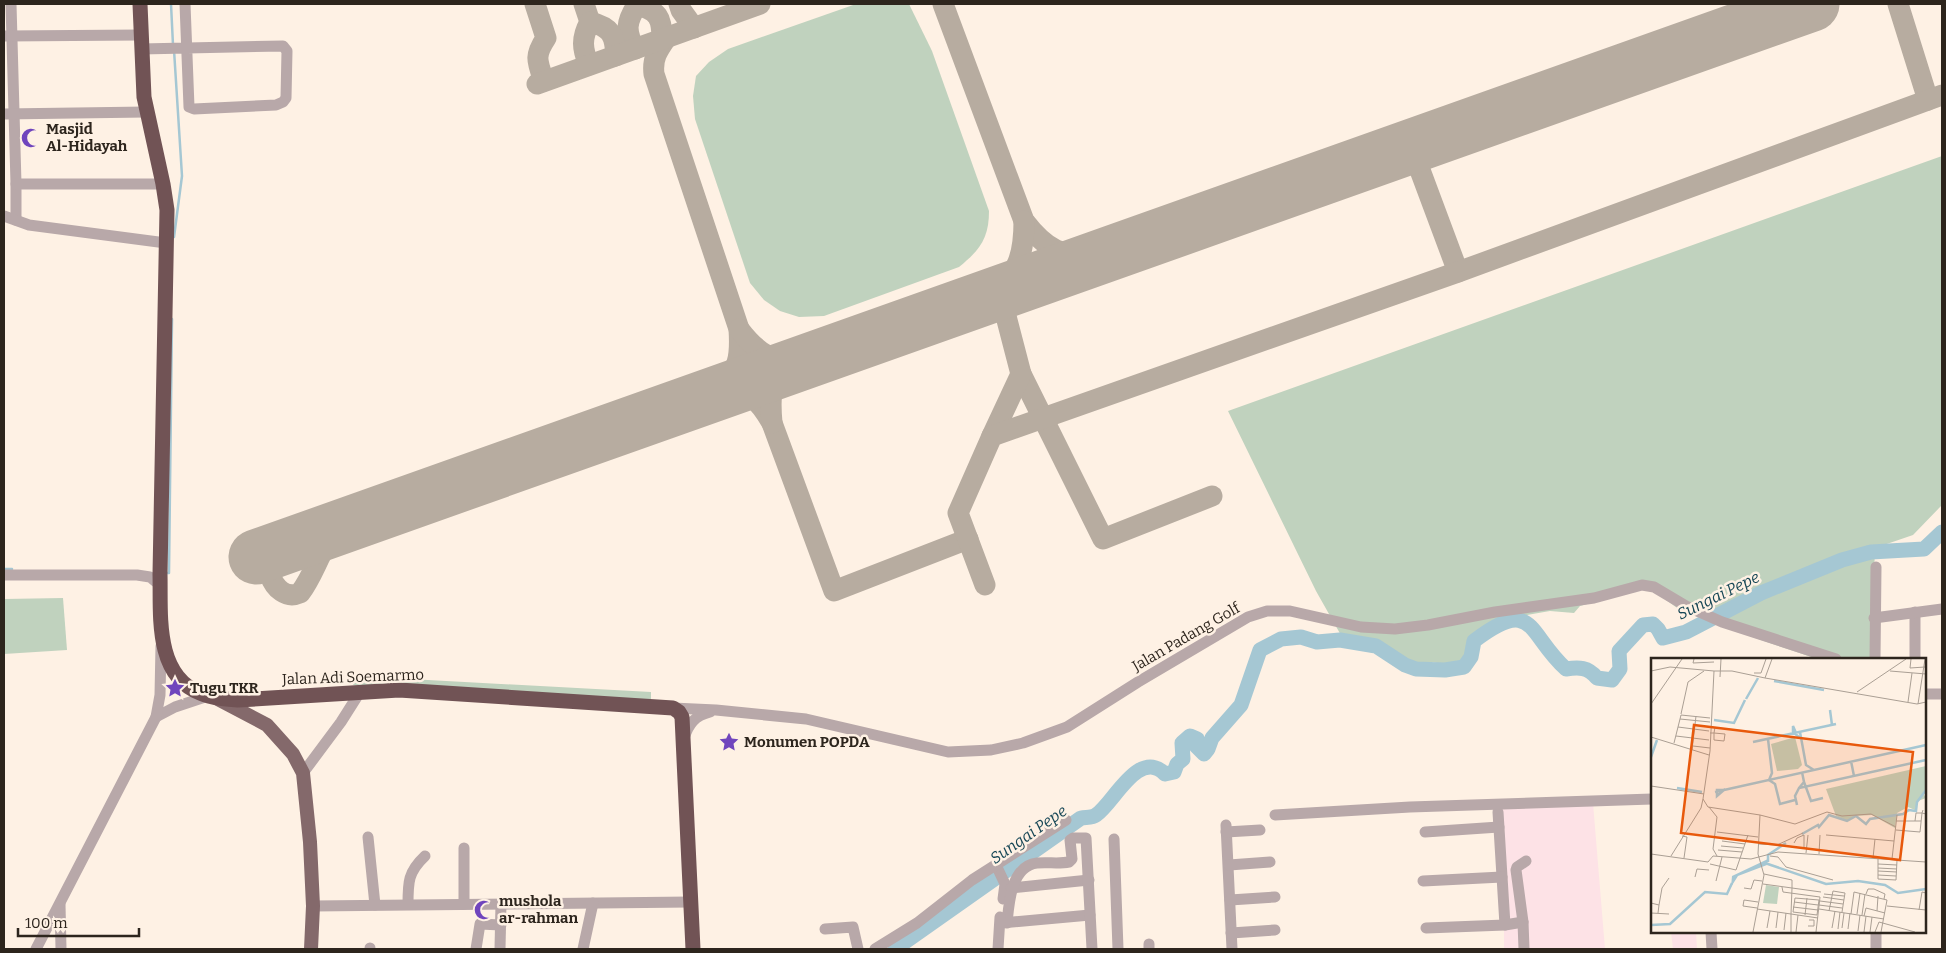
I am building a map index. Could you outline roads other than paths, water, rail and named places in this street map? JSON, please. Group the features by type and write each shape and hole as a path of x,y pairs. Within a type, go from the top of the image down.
{"highway":[{"name":"Jalan Adi Soemarmo","path":"140,4 144,97 167,210 160,575 161,634 169,663 193,690 212,697 238,700 399,690 641,705 683,711 692,949"},
{"name":"Jalan Adi Soemarmo","path":"641,705 664,714 677,728 683,742"}],"main road":[{"path":"212,697 267,725 293,754 303,773 308,815 313,906 311,949"}],"street":[{"path":"11,4 8,36 9,114 16,184 16,220"},
{"path":"8,36 141,42 181,47 284,46 287,51 286,98 283,102 276,105 190,109 187,104 181,47 185,4"},
{"path":"9,114 146,112"},
{"path":"16,184 163,184"},
{"path":"4,216 29,225 166,243"},
{"path":"1875,658 1876,566"},
{"path":"4,575 137,575 150,577 160,575"},
{"name":"Jalan Padang Golf","path":"683,711 716,710 806,718 928,749 967,752 1022,744 1066,727 1248,617 1260,613 1290,611 1361,627 1394,629 1594,598 1642,585 1654,586 1706,616 1833,658"},
{"path":"1874,618 1942,609"},
{"path":"1915,612 1915,658"},
{"path":"36,949 156,717 160,686 161,634"},
{"path":"303,773 342,722 360,692"},
{"path":"1926,694 1942,694"},
{"path":"156,717 175,707 212,697"},
{"path":"683,742 692,721 703,713 716,710"},
{"path":"1275,814 1410,807 1651,799"},
{"path":"1498,812 1505,925"},
{"path":"1003,877 1066,820"},
{"path":"1425,832 1499,827"},
{"path":"1232,949 1226,828 1260,830"},
{"path":"368,837 375,905"},
{"path":"875,949 917,923 952,894 1023,872 1032,864 1066,863 1071,861 1070,842 1073,838 1086,838 1092,949"},
{"path":"1114,839 1118,949"},
{"path":"464,848 464,904"},
{"path":"408,904 408,886 412,872 425,856"},
{"path":"1524,949 1523,922 1516,870 1517,867 1526,861"},
{"path":"1229,865 1270,862"},
{"path":"1003,877 1089,880"},
{"path":"998,949 1003,923 1005,884 1003,877"},
{"path":"1423,881 1502,877"},
{"path":"1230,900 1275,897"},
{"path":"60,900 60,949"},
{"path":"313,906 690,902"},
{"path":"500,949 502,903"},
{"path":"584,949 593,903"},
{"path":"1003,923 1090,915"},
{"path":"1426,928 1505,925 1523,922"},
{"path":"476,949 480,924 501,925"},
{"path":"825,929 853,926 858,949"},
{"path":"1231,933 1275,930"},
{"path":"1710,933 1712,949"},
{"path":"1876,933 1876,949"}],"waterway":[{"path":"171,4 173,45"},
{"path":"174,50 182,176 174,237"},
{"path":"165,573 169,573 172,319"},
{"name":"Sungai Pepe","path":"895,949 1081,818 1096,815 1136,772 1145,768 1155,768 1165,774 1174,772 1177,764 1183,759 1182,743 1190,736 1197,739 1196,746 1204,754 1212,738 1241,705 1260,650 1281,639 1301,637 1317,642 1340,640 1376,646 1405,665 1416,669 1445,670 1464,667 1471,657 1474,641 1509,621 1520,620 1536,633 1553,656 1566,669 1583,669 1597,678 1612,680 1620,669 1619,651 1643,625 1653,624 1663,638 1686,632 1761,593 1842,560 1871,552 1924,549 1942,532"},
{"path":"4,569 12,569"}],"place":[{"name":"Masjid Al-Hidayah","path":"31,138"},
{"name":"Tugu TKR","path":"175,688"},
{"name":"Monumen POPDA","path":"729,742"},
{"name":"mushola ar-rahman","path":"484,910"}]}
